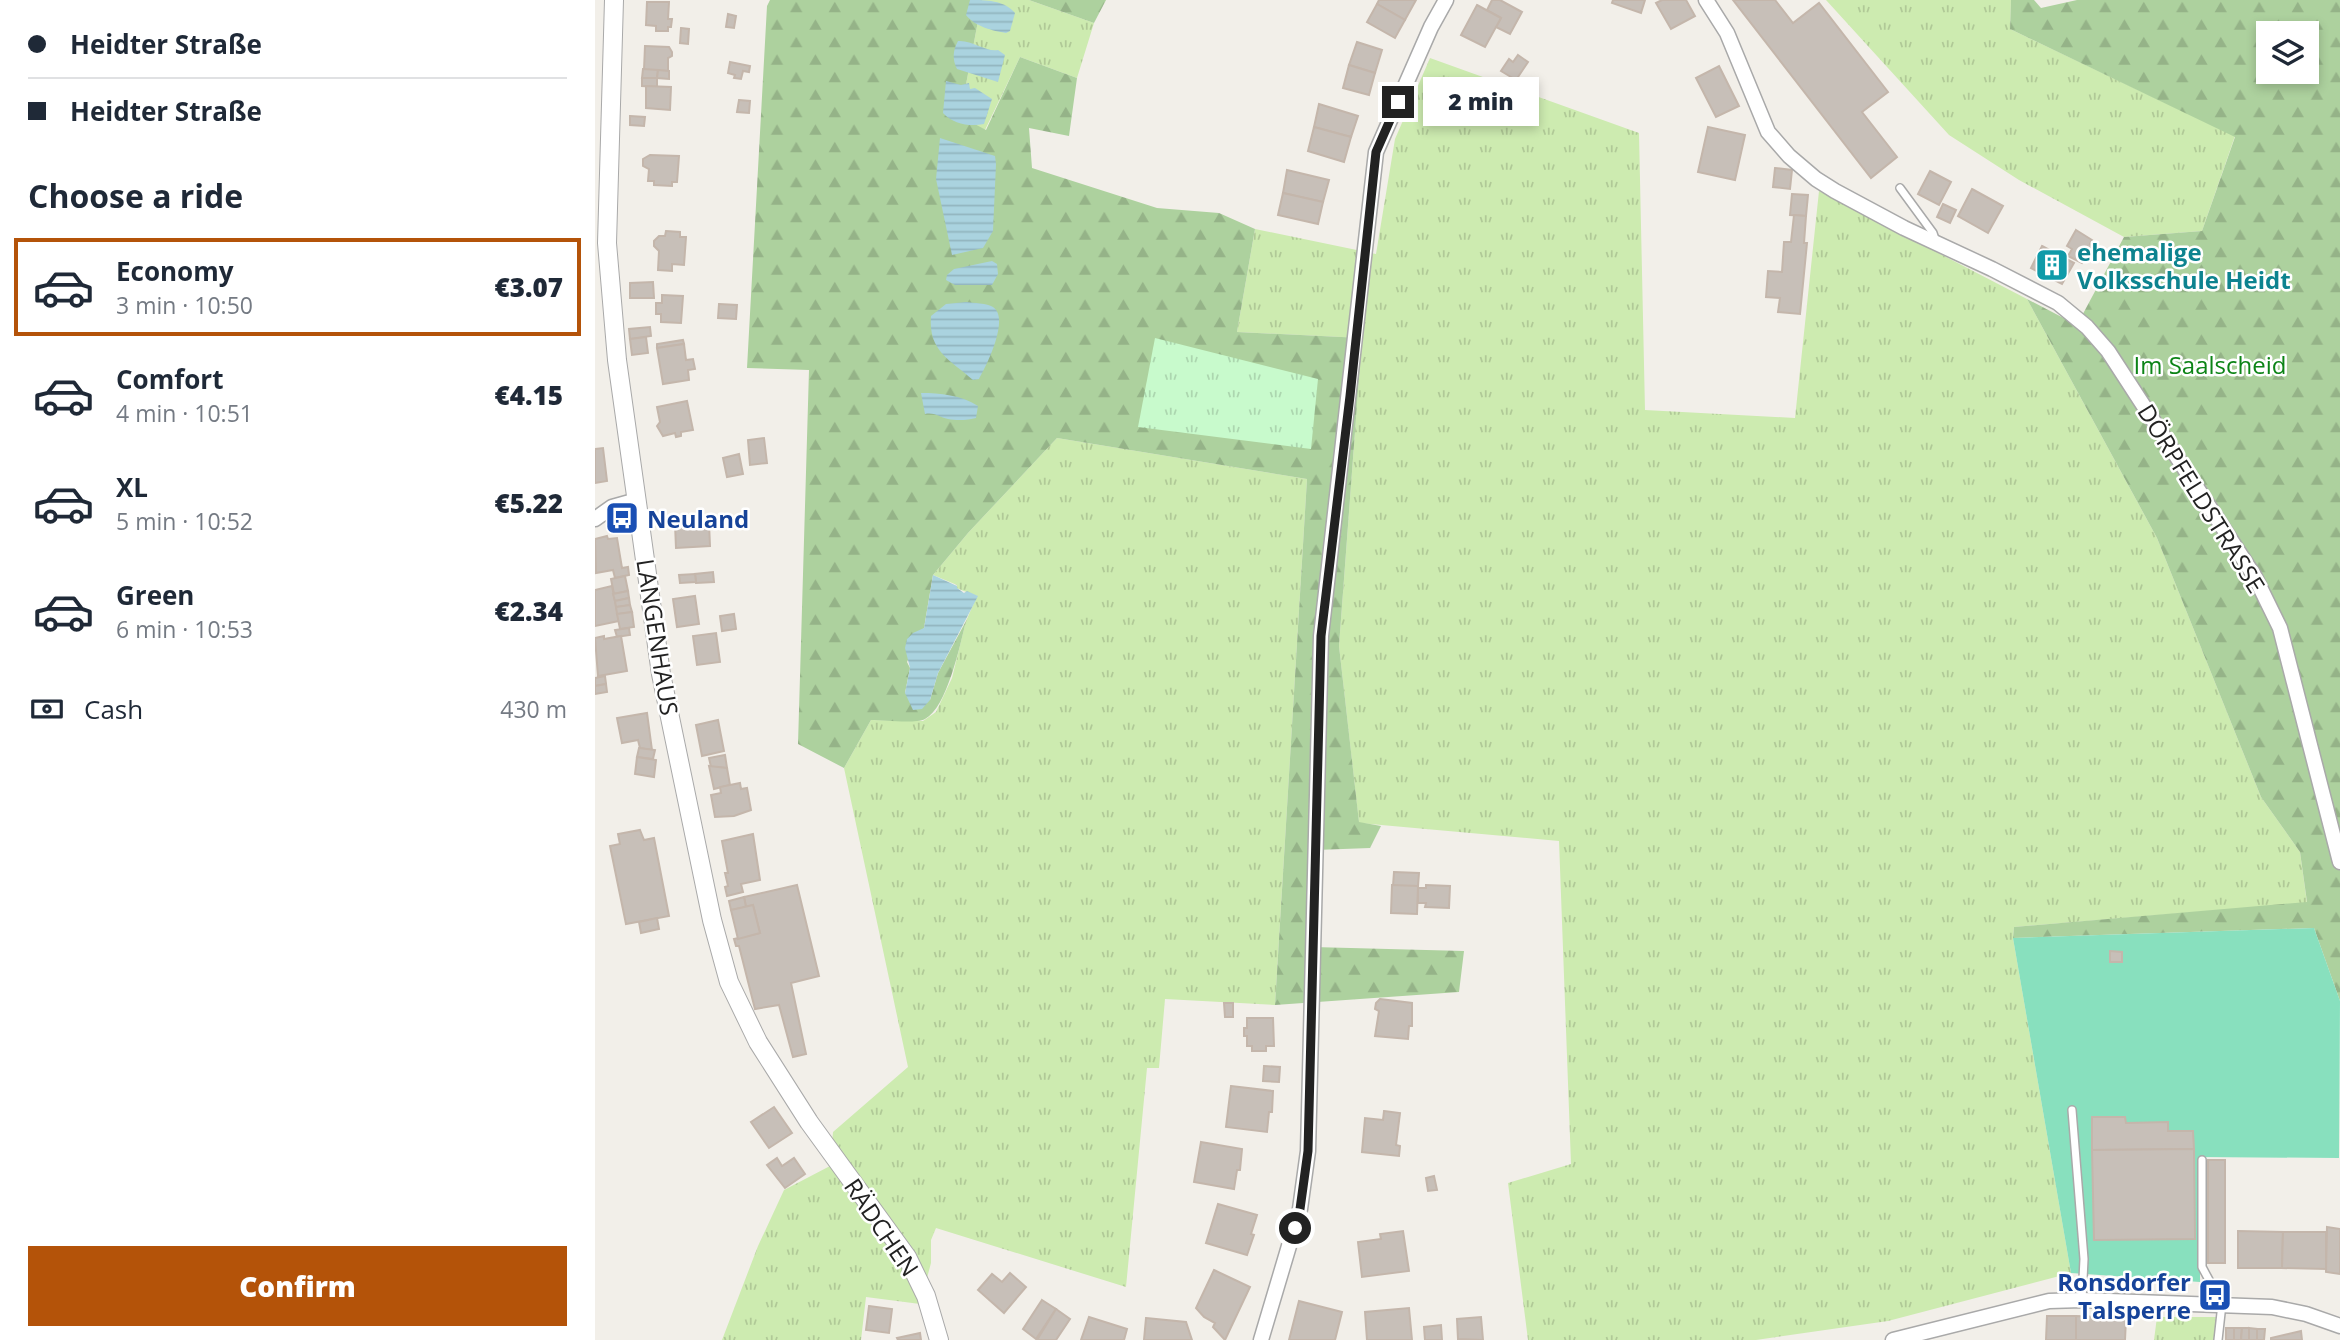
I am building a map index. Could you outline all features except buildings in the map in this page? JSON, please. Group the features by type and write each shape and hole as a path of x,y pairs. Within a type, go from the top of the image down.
{"street":[{"name":"LANGENHAUS","path":"614,0 607,243 617,360 661,674 712,920 725,970 758,1042 809,1122"},
{"path":"1261,1340 1300,1209 1308,1151 1321,636 1376,152 1431,27 1446,0"},
{"name":"DÖRPFELDSTRASSE","path":"1706,0 1727,33 1768,132 1789,156 1835,191 1992,269 2071,312 2108,351 2255,577 2280,628 2340,862"},
{"path":"595,519 612,507 638,500"},
{"name":"RÄDCHEN","path":"809,1122 907,1257 926,1296 939,1340"},
{"path":"1893,1340 2049,1301 2272,1307 2306,1314 2340,1326"}],"lane":[{"path":"1900,188 1933,233 1937,244"},
{"path":"2072,1110 2084,1259 2082,1300"},
{"path":"2202,1160 2202,1266 2222,1304 2218,1340"}],"green space":[{"path":"770,0 982,0 960,116 986,130 1020,57 1077,78 1069,136 1029,128 1032,168 1157,208 1219,213 1255,229 1237,332 1362,338 1339,646 1359,822 1381,826 1370,848 1316,850 1313,947 1464,951 1459,992 1275,1005 1307,479 1057,438 968,533 933,575 924,628 907,662 910,668 905,693 930,700 938,673 966,621 952,675 933,713 925,719 914,721 871,720 844,768 798,744 809,370 747,368 767,6"},
{"path":"982,0 1029,0 1094,23 1077,78 1020,57 985,130 960,116"},
{"path":"1029,0 1106,0 1094,23"},
{"path":"1826,0 2011,0 2010,29 2235,136 2202,231 2124,237 2019,180 1949,135"},
{"name":"Im Saalscheid","path":"2011,0 2034,0 2041,8 2077,0 2340,0 2340,1001 2314,928 2013,938 2014,927 2307,902 2300,852 2261,797 2157,538 2027,299 2077,325 2124,237 2202,231 2235,137 2010,29"},
{"path":"1430,58 1639,133 1645,410 1795,418 1819,191 2027,299 2157,538 2261,797 2300,852 2307,903 2014,927 2013,938 2071,1273 1888,1321 1756,1340 1528,1340 1508,1183 1571,1164 1559,841 1359,823 1339,646 1362,338 1237,332 1255,229 1376,254 1395,139"},
{"path":"1155,338 1318,379 1311,449 1138,427"},
{"path":"1057,438 1307,479 1275,1005 1165,999 1159,1068 1147,1068 1126,1287 936,1228 931,1240 931,1263 920,1304 866,1297 861,1340 722,1340 758,1246 784,1190 830,1166 833,1132 908,1067 844,768 871,720 923,721 936,712 952,678 966,621 977,596 933,575 968,533"},
{"path":"2314,928 2340,1001 2339,1158 2200,1157 2200,1282 2071,1273 2013,938"},
{"path":"2157,1317 2216,1317 2214,1340 2154,1340"}],"water":[{"path":"970,0 1006,5 1015,13 1010,31 1006,33 990,29 969,19 966,15"},
{"path":"958,41 998,50 1005,55 998,82 957,69 954,55"},
{"path":"946,81 961,85 969,83 970,89 975,88 992,99 984,124 962,124 943,113"},
{"path":"940,138 995,156 993,231 983,248 952,255 936,179"},
{"path":"992,261 997,264 998,274 992,285 955,285 946,280 947,275 954,269"},
{"path":"966,302 993,307 998,313 999,321 987,363 979,379 973,380 937,347 931,328 931,316 946,304"},
{"path":"921,393 965,399 978,406 976,418 955,420 925,414"},
{"path":"933,575 957,586 964,593 967,591 978,596 938,673 930,700 922,709 913,710 905,693 910,668 905,648 907,639 924,628"}],"place":[{"name":"ehemalige Volksschule Heidt","path":"2052,265"},
{"name":"Neuland","path":"622,518"},
{"name":"Ronsdorfer Talsperre","path":"2215,1295"}],"route":[{"path":"1295,1228 1308,1151 1321,636 1376,152 1398,102"}]}
